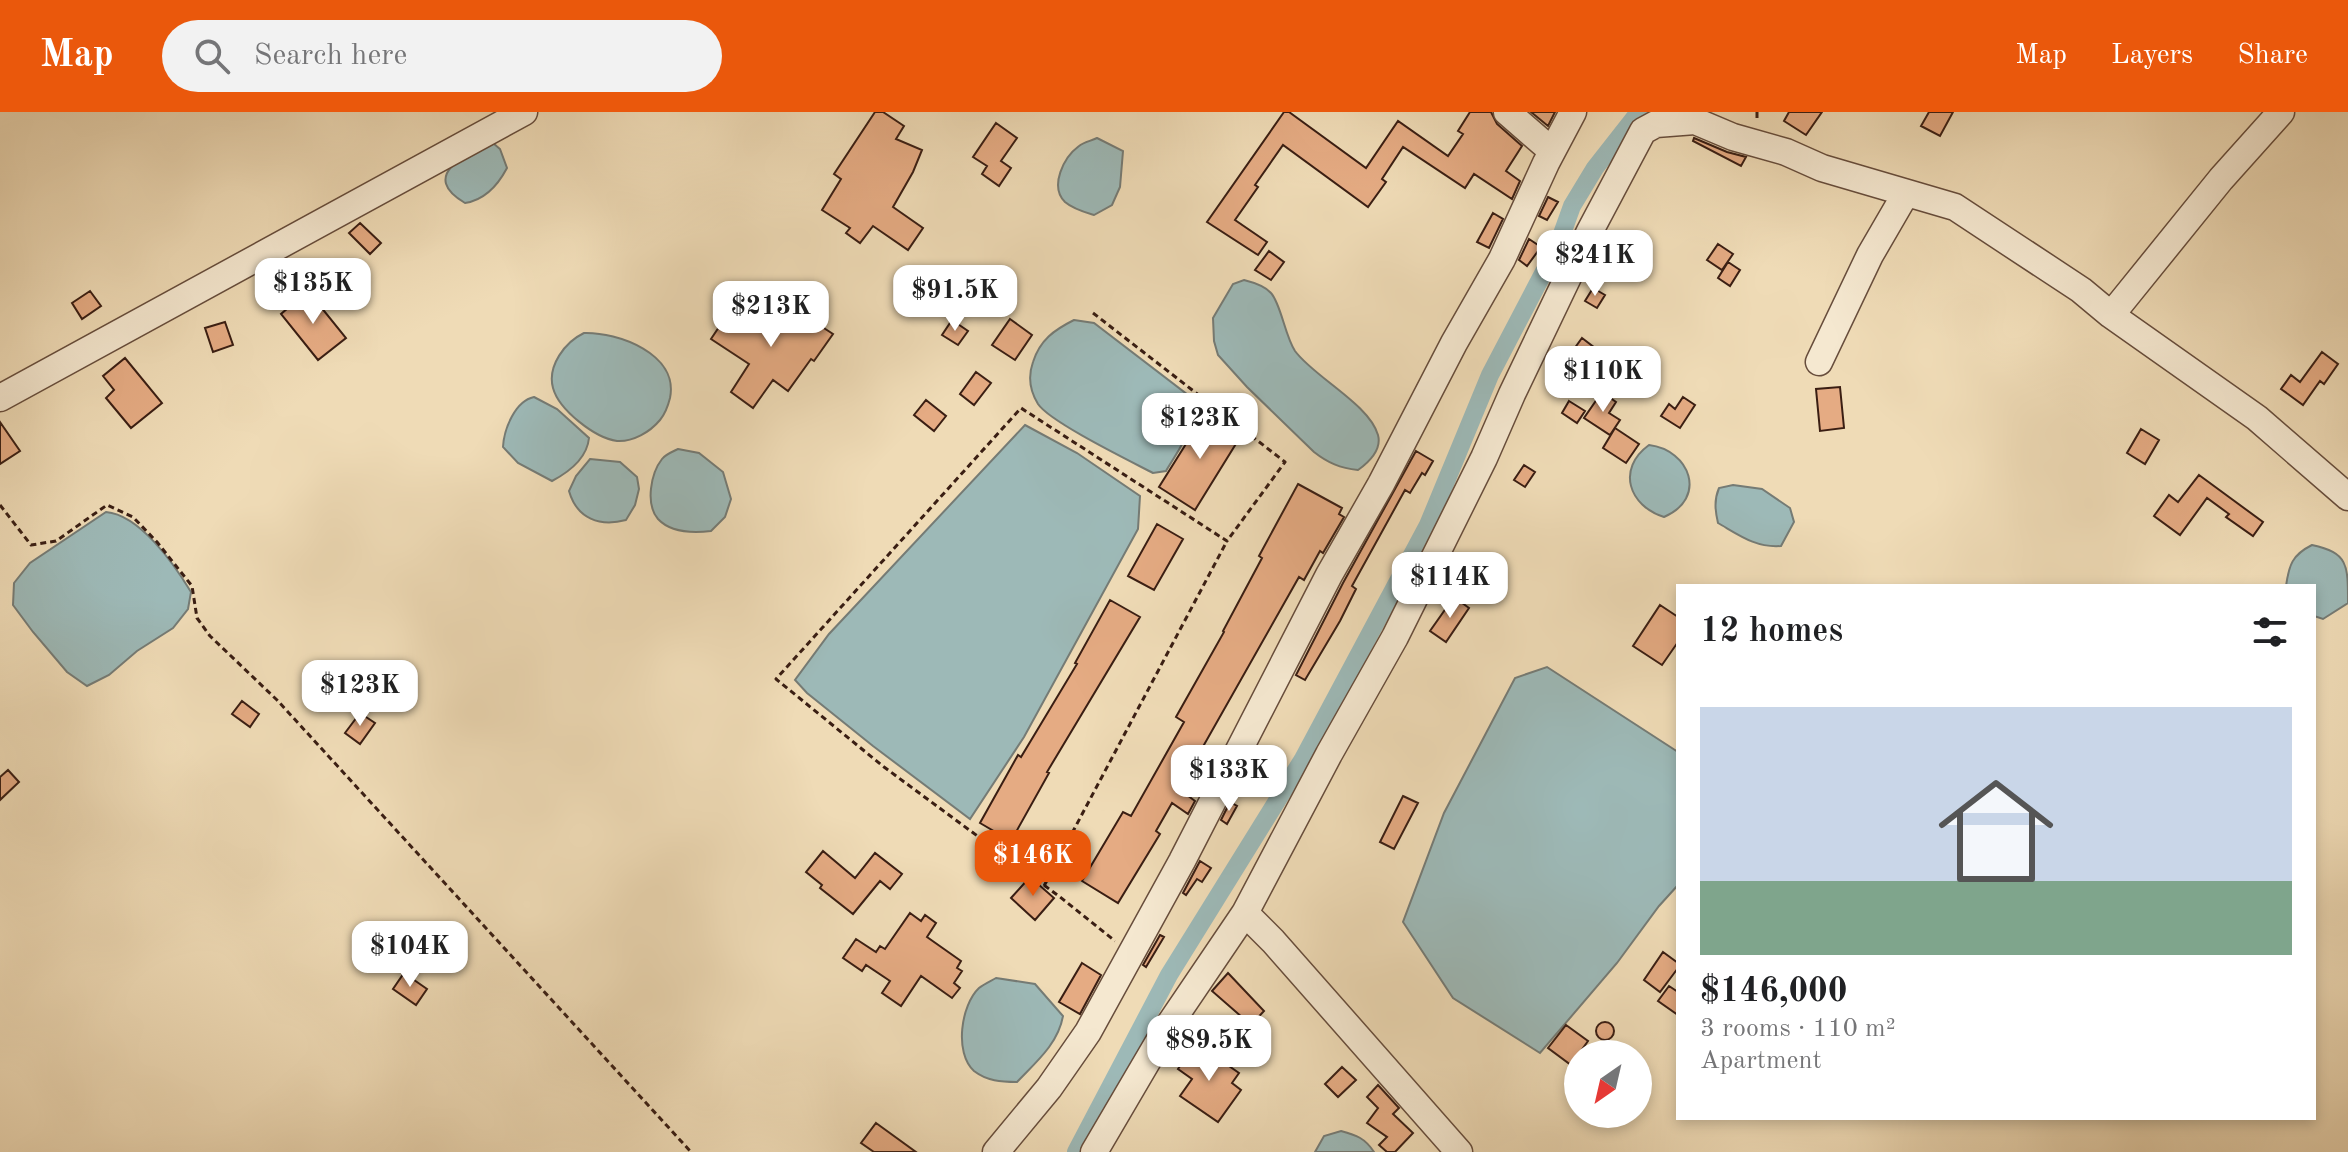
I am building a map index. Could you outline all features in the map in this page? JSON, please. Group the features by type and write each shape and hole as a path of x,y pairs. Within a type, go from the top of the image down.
{"street":[{"path":"0,398 524,112"},
{"path":"1507,112 1552,151"},
{"path":"996,1152 1049,1088 1088,1032 1182,861 1329,575 1502,259 1573,112"},
{"path":"2111,315 2221,179 2281,112"},
{"path":"1094,1152 1165,1031 1245,913 1428,573 1590,231 1643,131 1656,124 1688,116 1733,137 1786,152 1822,168 1955,207 2081,290 2111,315 2257,418 2348,497"},
{"path":"1819,362 1870,255 1906,193"},
{"path":"1245,913 1459,1152"}],"path":[{"path":"1044,886 1227,541 1285,462 1093,313"},
{"path":"1130,953 884,767 776,679 1021,408 1227,541"},
{"path":"0,505 31,545 56,541 107,505 133,517 192,586 197,618 210,636 277,700 691,1152"}],"water":[{"path":"1097,138 1123,151 1120,187 1112,205 1094,215 1065,202 1060,195 1058,180 1073,151"},
{"path":"493,143 500,149 507,168 490,191 479,199 465,203 452,193 446,184 446,175 451,167 470,153"},
{"path":"1244,280 1262,286 1271,293 1295,351 1364,412 1373,424 1378,435 1378,446 1358,470 1334,464 1314,452 1218,355 1213,318 1233,284"},
{"path":"1074,320 1094,323 1188,395 1192,415 1190,425 1183,444 1166,471 1153,473 1110,451 1058,421 1038,404 1030,378 1036,354 1049,336"},
{"path":"584,333 629,342 656,358 665,369 670,383 670,398 662,418 646,432 623,441 608,439 579,422 562,405 553,388 555,363 570,342"},
{"path":"534,397 557,409 589,438 585,452 576,464 552,481 518,463 503,447 516,410"},
{"path":"1025,425 1077,453 1140,496 1138,529 1024,737 970,819 873,746 795,680 829,634"},
{"path":"1649,445 1675,456 1688,476 1686,498 1678,509 1664,517 1642,504 1631,486 1632,465"},
{"path":"678,449 699,453 723,472 731,499 725,517 711,531 676,529 663,524 654,513 651,489 655,472 664,457"},
{"path":"590,459 620,462 637,477 639,489 635,505 626,520 607,522 591,519 573,501 569,491"},
{"path":"1733,485 1762,489 1790,508 1794,522 1781,546 1756,543 1718,523 1716,497 1719,488"},
{"path":"106,512 119,515 143,531 166,555 191,592 188,609 173,628 137,651 109,675 87,686 67,672 13,605 14,583 30,563"},
{"path":"2312,545 2333,552 2344,562 2348,603 2323,619 2316,617 2316,584 2286,584 2293,561"},
{"path":"1547,667 1676,751 1676,887 1617,963 1540,1053 1453,998 1403,922 1444,813 1515,678"},
{"path":"996,978 1035,984 1063,1016 1051,1044 1017,1082 984,1077 974,1071 964,1053 962,1029 968,1006 979,988"},
{"path":"1341,1131 1360,1138 1374,1152 1315,1152 1324,1136"}],"building":[{"path":"875,112 883,112 904,126 896,139 922,150 893,207 923,228 908,250 873,226 860,243 846,233 850,228 822,210 841,179 834,174"},
{"path":"1284,112 1289,112 1366,168 1398,121 1448,156 1463,134 1458,131 1470,112 1491,112 1497,124 1522,146 1506,171 1520,181 1512,199 1474,174 1465,188 1403,147 1382,179 1386,182 1368,207 1283,145 1235,220 1267,242 1258,255 1207,222"},
{"path":"1531,112 1555,112 1548,126"},
{"path":"1789,112 1822,112 1806,135 1784,121"},
{"path":"1929,112 1953,112 1940,136 1921,126"},
{"path":"996,123 1017,138 1001,161 1011,168 999,186 982,174 987,166 973,157"},
{"path":"1694,138 1746,157 1741,166 1693,141"},
{"path":"1548,197 1558,202 1547,220 1539,216"},
{"path":"1493,213 1503,219 1489,248 1477,242"},
{"path":"360,223 381,243 370,254 349,233"},
{"path":"1529,239 1541,247 1527,266 1519,260"},
{"path":"1718,244 1733,254 1722,270 1707,260"},
{"path":"1269,251 1284,262 1271,280 1255,270"},
{"path":"1728,262 1740,270 1730,286 1718,278"},
{"path":"976,275 989,284 970,312 957,303"},
{"path":"1593,288 1605,295 1597,308 1585,301"},
{"path":"90,291 101,306 82,319 72,303"},
{"path":"308,291 346,338 318,360 281,314"},
{"path":"779,299 833,334 788,391 773,380 753,408 731,392 749,364 711,339 731,309 761,327"},
{"path":"1010,319 1032,335 1015,360 992,345"},
{"path":"952,320 968,331 958,345 942,335"},
{"path":"225,322 233,345 213,352 205,328"},
{"path":"1582,338 1595,348 1586,359 1574,349"},
{"path":"2322,352 2338,364 2324,384 2320,381 2303,405 2281,389 2291,375 2300,382"},
{"path":"125,358 162,403 131,428 106,398 114,390 103,376"},
{"path":"976,372 991,383 974,405 960,394"},
{"path":"1840,387 1844,428 1820,431 1816,389"},
{"path":"1602,392 1616,402 1609,413 1620,420 1610,435 1584,418"},
{"path":"1683,397 1695,405 1680,428 1661,416 1669,404 1675,409"},
{"path":"926,400 946,416 934,431 914,415"},
{"path":"1569,401 1585,411 1577,423 1562,413"},
{"path":"1206,412 1242,434 1195,510 1159,487"},
{"path":"0,422 20,451 0,464"},
{"path":"1615,428 1639,444 1626,463 1603,448"},
{"path":"2141,429 2159,440 2145,464 2127,453"},
{"path":"1416,451 1433,461 1410,493 1405,490 1352,586 1356,589 1340,621 1305,680 1296,675"},
{"path":"1524,465 1535,472 1525,487 1514,480"},
{"path":"2199,475 2263,522 2253,536 2226,517 2229,514 2207,498 2180,535 2154,516 2169,495 2178,502"},
{"path":"1298,484 1342,508 1339,514 1344,517 1304,580 1299,577 1179,789 1195,801 1188,814 1172,803 1156,831 1160,834 1118,903 1082,881 1123,812 1131,816 1184,722 1176,717 1224,632 1262,558 1259,556"},
{"path":"1157,524 1183,539 1154,590 1128,576"},
{"path":"1454,597 1469,608 1446,642 1430,631"},
{"path":"1110,600 1140,617 1047,772 1011,841 980,823 1018,755 1021,757 1077,664"},
{"path":"1660,605 1676,616 1676,645 1662,665 1633,646"},
{"path":"242,701 259,714 250,727 232,714"},
{"path":"360,713 375,723 360,744 345,733"},
{"path":"8,770 19,782 0,800 0,777"},
{"path":"1403,796 1418,803 1394,849 1380,842"},
{"path":"1230,802 1237,806 1227,824 1221,820"},
{"path":"823,851 855,878 875,853 902,874 890,889 880,881 853,914 820,888 822,885 806,872"},
{"path":"1200,861 1211,868 1202,882 1197,879 1186,895 1183,893"},
{"path":"1030,877 1054,898 1035,920 1011,898"},
{"path":"910,913 921,921 925,915 936,923 927,937 961,961 957,968 962,971 954,983 960,988 952,998 921,976 901,1006 882,993 890,981 866,965 862,971 843,958 856,939 876,952 880,946 885,949"},
{"path":"1160,935 1164,937 1146,967 1143,965"},
{"path":"1663,952 1676,962 1676,971 1660,992 1644,980"},
{"path":"1082,963 1101,975 1080,1014 1059,1002"},
{"path":"404,973 427,989 416,1005 393,989"},
{"path":"1228,973 1264,1011 1251,1025 1212,991"},
{"path":"1669,986 1676,991 1676,1014 1658,1001"},
{"path":"1605,1022 1613,1028 1611,1037 1605,1040 1596,1031"},
{"path":"1566,1025 1587,1040 1564,1040 1564,1060 1548,1048"},
{"path":"1196,1043 1239,1073 1232,1083 1241,1090 1218,1122 1180,1096 1192,1079 1178,1069"},
{"path":"1342,1067 1356,1080 1338,1097 1325,1084"},
{"path":"1378,1085 1399,1108 1393,1114 1413,1133 1395,1152 1387,1152 1379,1145 1387,1137 1367,1123 1378,1108 1367,1097"},
{"path":"876,1123 916,1152 874,1152 861,1143"}],"waterway":[{"path":"1076,1152 1169,975 1303,759 1428,525 1490,375 1558,245 1572,206 1595,168 1639,112"}]}
